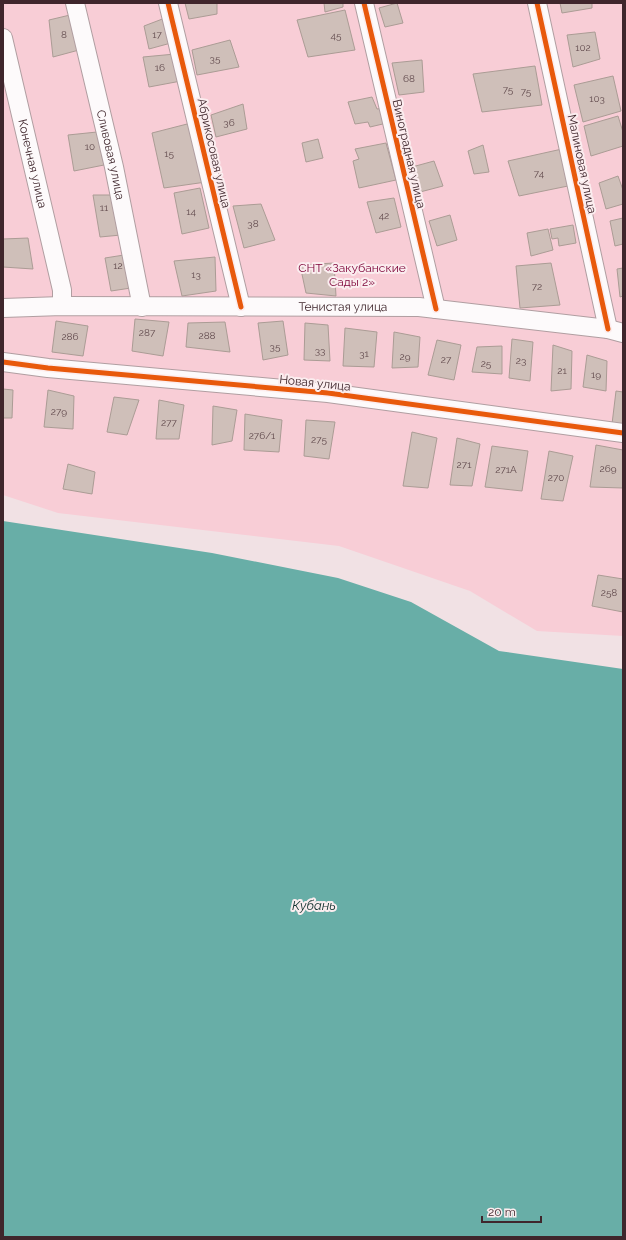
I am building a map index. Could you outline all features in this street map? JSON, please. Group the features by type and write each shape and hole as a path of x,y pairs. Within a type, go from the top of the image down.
{"street":[{"name":"Сливовая улица","path":"75,3 114,167 142,307"},
{"name":"Абрикосовая улица","path":"168,3 241,307"},
{"name":"Виноградная улица","path":"364,3 436,309"},
{"name":"Малиновая улица","path":"537,3 615,331"},
{"name":"Конечная улица","path":"3,38 62,298"},
{"name":"Тенистая улица","path":"3,308 62,298 142,307 420,307 615,331"},
{"name":"Новая улица","path":"3,362 63,369 328,393 623,433"}],"green space":[{"name":"СНТ «Закубанские Сады 2»","path":"3,3 623,3 623,636 537,631 470,591 339,546 58,513 3,495"}],"water":[{"name":"Кубань","path":"3,521 212,553 338,578 411,602 499,651 623,669 623,1237 3,1237"}],"building":[{"path":"185,3 217,3 217,14 189,19"},
{"path":"324,3 343,3 343,7 325,12"},
{"path":"397,3 403,23 385,27 379,8"},
{"path":"560,3 592,3 592,8 562,13"},
{"path":"345,10 355,50 308,57 297,20"},
{"path":"70,15 79,50 53,57 49,20"},
{"path":"165,18 171,43 149,49 144,26"},
{"path":"595,32 600,59 573,67 567,35"},
{"path":"230,40 239,67 197,75 192,50"},
{"path":"175,54 181,81 149,87 143,57"},
{"path":"422,60 424,92 399,95 392,63"},
{"path":"535,66 542,105 482,112 473,74"},
{"path":"613,76 621,111 583,122 574,85"},
{"path":"372,97 377,109 384,108 387,123 370,127 368,122 355,124 348,102"},
{"path":"243,104 247,129 216,137 211,115"},
{"path":"618,116 623,132 623,146 591,156 584,126"},
{"path":"191,123 206,182 164,188 152,133"},
{"path":"97,132 104,165 74,171 68,135"},
{"path":"318,139 323,158 306,162 302,143"},
{"path":"386,143 396,180 359,188 353,161 359,159 355,149"},
{"path":"483,145 489,172 474,174 468,151"},
{"path":"562,149 568,186 519,196 508,161"},
{"path":"434,161 443,186 420,192 412,167"},
{"path":"618,176 623,190 623,204 606,209 599,183"},
{"path":"200,188 209,228 182,234 174,193"},
{"path":"93,195 114,195 121,235 100,237"},
{"path":"394,198 401,227 376,233 367,202"},
{"path":"261,204 275,240 244,248 233,206"},
{"path":"450,215 457,240 437,246 429,221"},
{"path":"623,218 623,244 615,246 610,221"},
{"path":"573,225 576,243 559,246 558,238 552,239 550,229"},
{"path":"548,229 553,250 531,256 527,233"},
{"path":"28,238 33,269 3,267 3,239"},
{"path":"124,255 131,288 111,291 105,258"},
{"path":"215,257 216,291 182,296 174,261"},
{"path":"334,263 336,296 306,293 300,265"},
{"path":"551,263 560,305 520,308 516,266"},
{"path":"623,268 623,296 620,297 617,269"},
{"path":"135,319 169,322 163,356 132,351"},
{"path":"56,321 88,326 83,356 52,352"},
{"path":"283,321 288,355 263,360 258,323"},
{"path":"225,322 230,352 186,347 188,323"},
{"path":"305,323 328,325 330,361 304,360"},
{"path":"345,328 377,332 374,367 343,366"},
{"path":"394,332 420,337 418,367 392,368"},
{"path":"512,339 533,342 530,381 509,378"},
{"path":"437,340 461,345 454,380 428,375"},
{"path":"553,345 572,351 571,389 551,391"},
{"path":"502,346 502,374 472,372 477,347"},
{"path":"587,355 607,361 606,391 583,387"},
{"path":"3,389 13,390 12,418 3,418"},
{"path":"48,390 74,396 73,429 44,427"},
{"path":"616,391 623,392 623,426 612,424"},
{"path":"114,397 139,400 127,435 107,432"},
{"path":"159,400 184,405 179,439 156,439"},
{"path":"213,406 237,410 232,441 212,445"},
{"path":"245,414 282,420 279,452 244,450"},
{"path":"306,420 335,422 329,459 304,456"},
{"path":"412,432 437,438 428,488 403,486"},
{"path":"457,438 480,444 472,486 450,485"},
{"path":"596,445 623,450 623,488 590,487"},
{"path":"492,446 528,451 522,491 485,487"},
{"path":"549,451 573,456 563,501 541,499"},
{"path":"68,464 95,472 92,494 63,489"},
{"path":"598,575 623,579 623,612 592,606"}],"cycle path":[{"path":"168,3 241,307"},
{"path":"364,3 436,309"},
{"path":"537,3 608,329"},
{"path":"3,362 48,368 328,393 623,433"}]}
